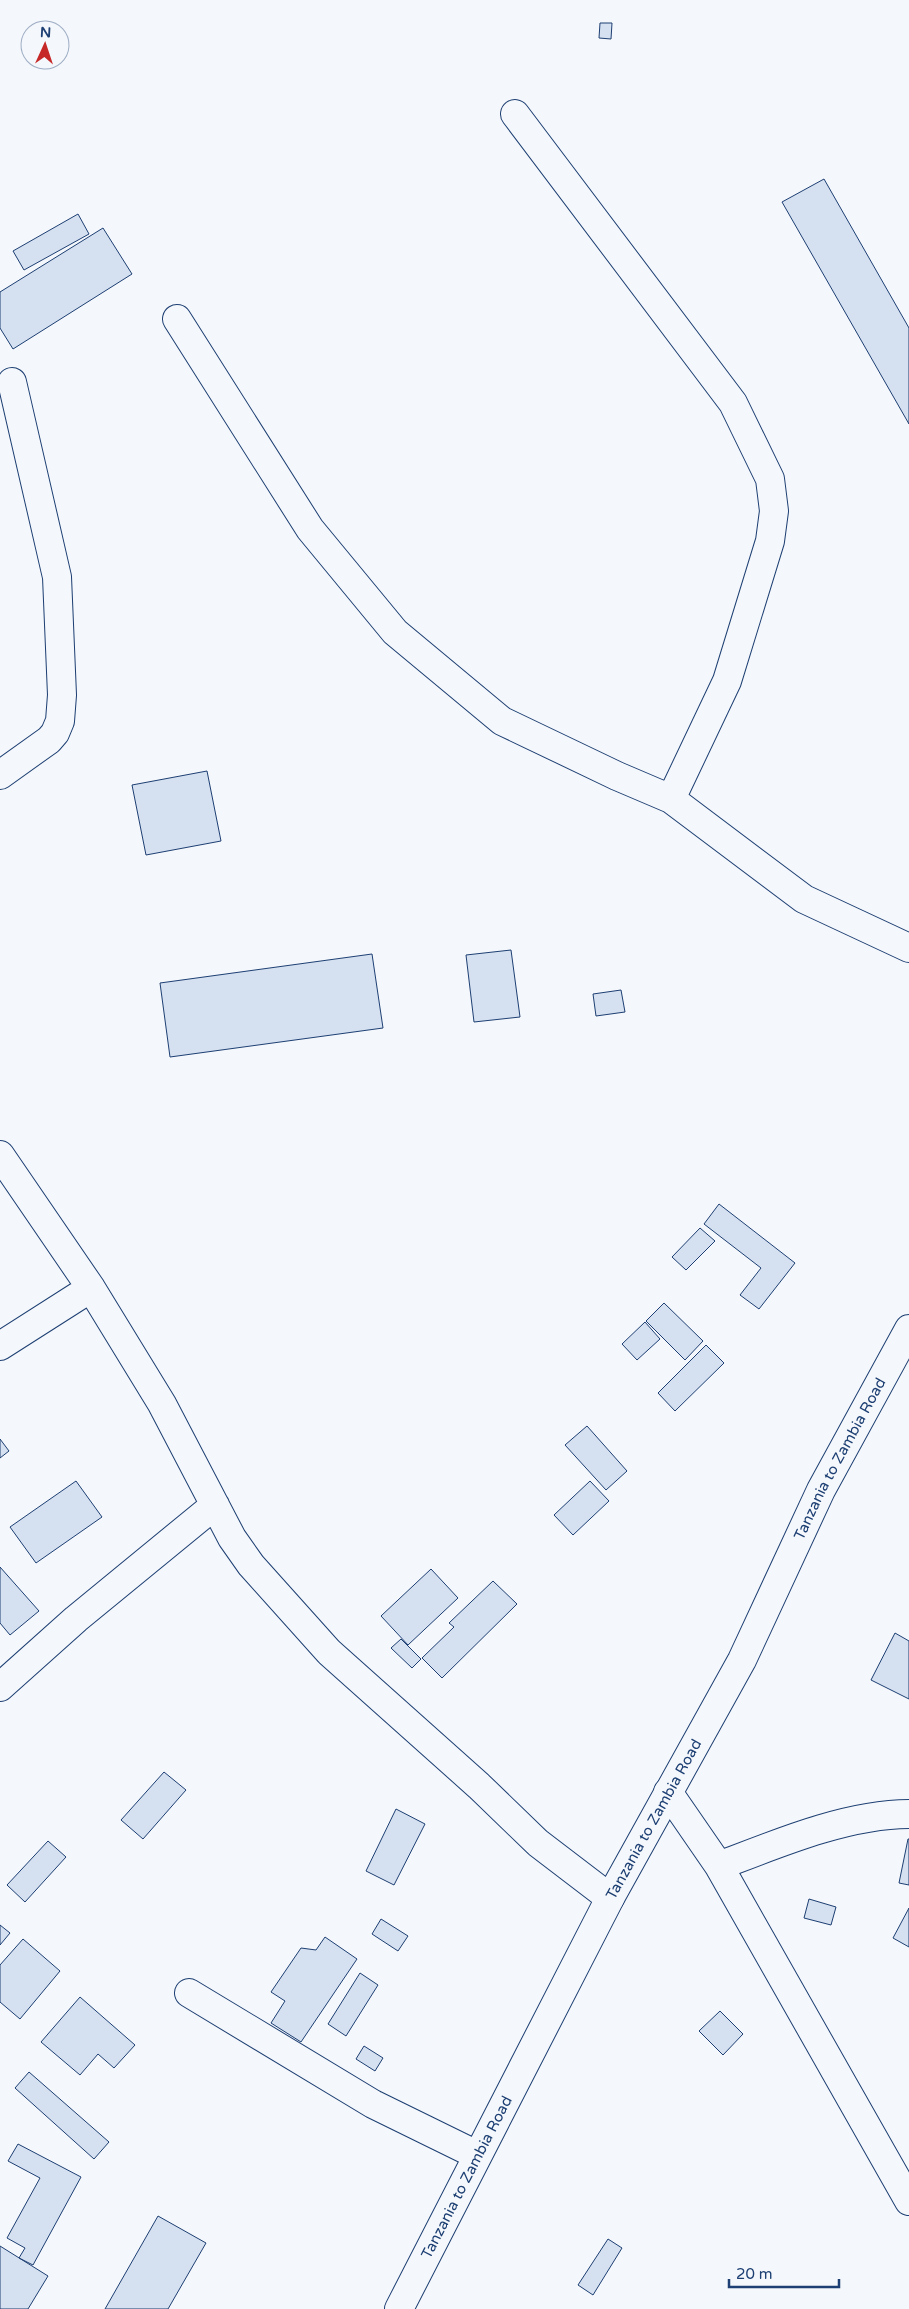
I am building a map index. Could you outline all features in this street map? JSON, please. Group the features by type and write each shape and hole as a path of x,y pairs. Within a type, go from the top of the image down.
{"main road":[{"path":"514,114 733,403 770,479 774,511 770,541 727,681 671,799"},
{"path":"178,319 310,529 395,632 502,721 617,776 671,799 804,899 909,948"},
{"path":"0,775 50,740 60,721 62,695 57,577 12,382"},
{"path":"4,1167 91,1288 162,1404 214,1505 242,1553 329,1652 479,1786 538,1843 610,1898"},
{"path":"0,1346 91,1288"},
{"name":"Tanzania to Zambia Road","path":"399,2309 610,1898 742,1660 821,1490 909,1329"},
{"path":"0,1687 76,1619 214,1505"},
{"path":"668,1792 719,1866 909,2201"},
{"path":"719,1866 793,1837 849,1822 909,1814"},
{"path":"189,1993 373,2104 477,2156"}],"building":[{"path":"600,23 612,23 611,39 599,38"},
{"path":"824,179 909,328 909,424 782,202"},
{"path":"78,214 89,234 24,270 13,251"},
{"path":"103,228 132,274 13,349 0,328 0,292"},
{"path":"207,771 221,841 146,855 132,785"},
{"path":"511,950 520,1017 474,1022 466,955"},
{"path":"372,954 383,1028 170,1057 160,983"},
{"path":"621,990 625,1012 596,1016 593,994"},
{"path":"719,1204 795,1263 759,1309 740,1295 761,1268 704,1224"},
{"path":"700,1228 715,1241 686,1270 672,1257"},
{"path":"664,1303 703,1341 685,1360 646,1321"},
{"path":"645,1322 660,1339 637,1360 622,1344"},
{"path":"706,1345 724,1363 675,1411 658,1393"},
{"path":"587,1426 627,1471 606,1490 565,1445"},
{"path":"0,1439 9,1451 0,1458"},
{"path":"76,1481 102,1517 36,1563 10,1527"},
{"path":"590,1481 609,1501 573,1535 554,1515"},
{"path":"0,1567 39,1611 10,1635 0,1623"},
{"path":"431,1569 458,1598 408,1645 381,1616"},
{"path":"493,1581 517,1604 442,1678 422,1658 454,1627 449,1623"},
{"path":"895,1633 909,1641 909,1699 871,1680"},
{"path":"401,1639 421,1659 412,1668 391,1648"},
{"path":"164,1772 186,1790 143,1839 121,1820"},
{"path":"396,1809 425,1824 394,1885 366,1871"},
{"path":"909,1839 909,1885 899,1883"},
{"path":"48,1841 66,1857 25,1902 7,1885"},
{"path":"809,1899 836,1907 831,1925 804,1918"},
{"path":"909,1908 909,1947 893,1938"},
{"path":"381,1919 408,1936 398,1951 372,1934"},
{"path":"0,1925 10,1933 0,1945"},
{"path":"325,1937 357,1959 301,2042 271,2023 285,2001 271,1992 301,1948 316,1950"},
{"path":"23,1939 60,1971 20,2019 0,2002 0,1965"},
{"path":"360,1973 378,1985 346,2036 328,2024"},
{"path":"80,1997 135,2045 114,2068 98,2054 80,2075 41,2042"},
{"path":"720,2011 743,2034 723,2055 699,2031"},
{"path":"364,2046 383,2058 375,2071 356,2059"},
{"path":"29,2072 109,2142 94,2159 15,2088"},
{"path":"18,2144 81,2177 33,2265 19,2258 25,2248 7,2238 40,2178 8,2161"},
{"path":"158,2216 206,2243 168,2309 105,2309"},
{"path":"608,2239 622,2248 593,2295 578,2285"},
{"path":"0,2246 48,2276 28,2309 0,2309"}]}
